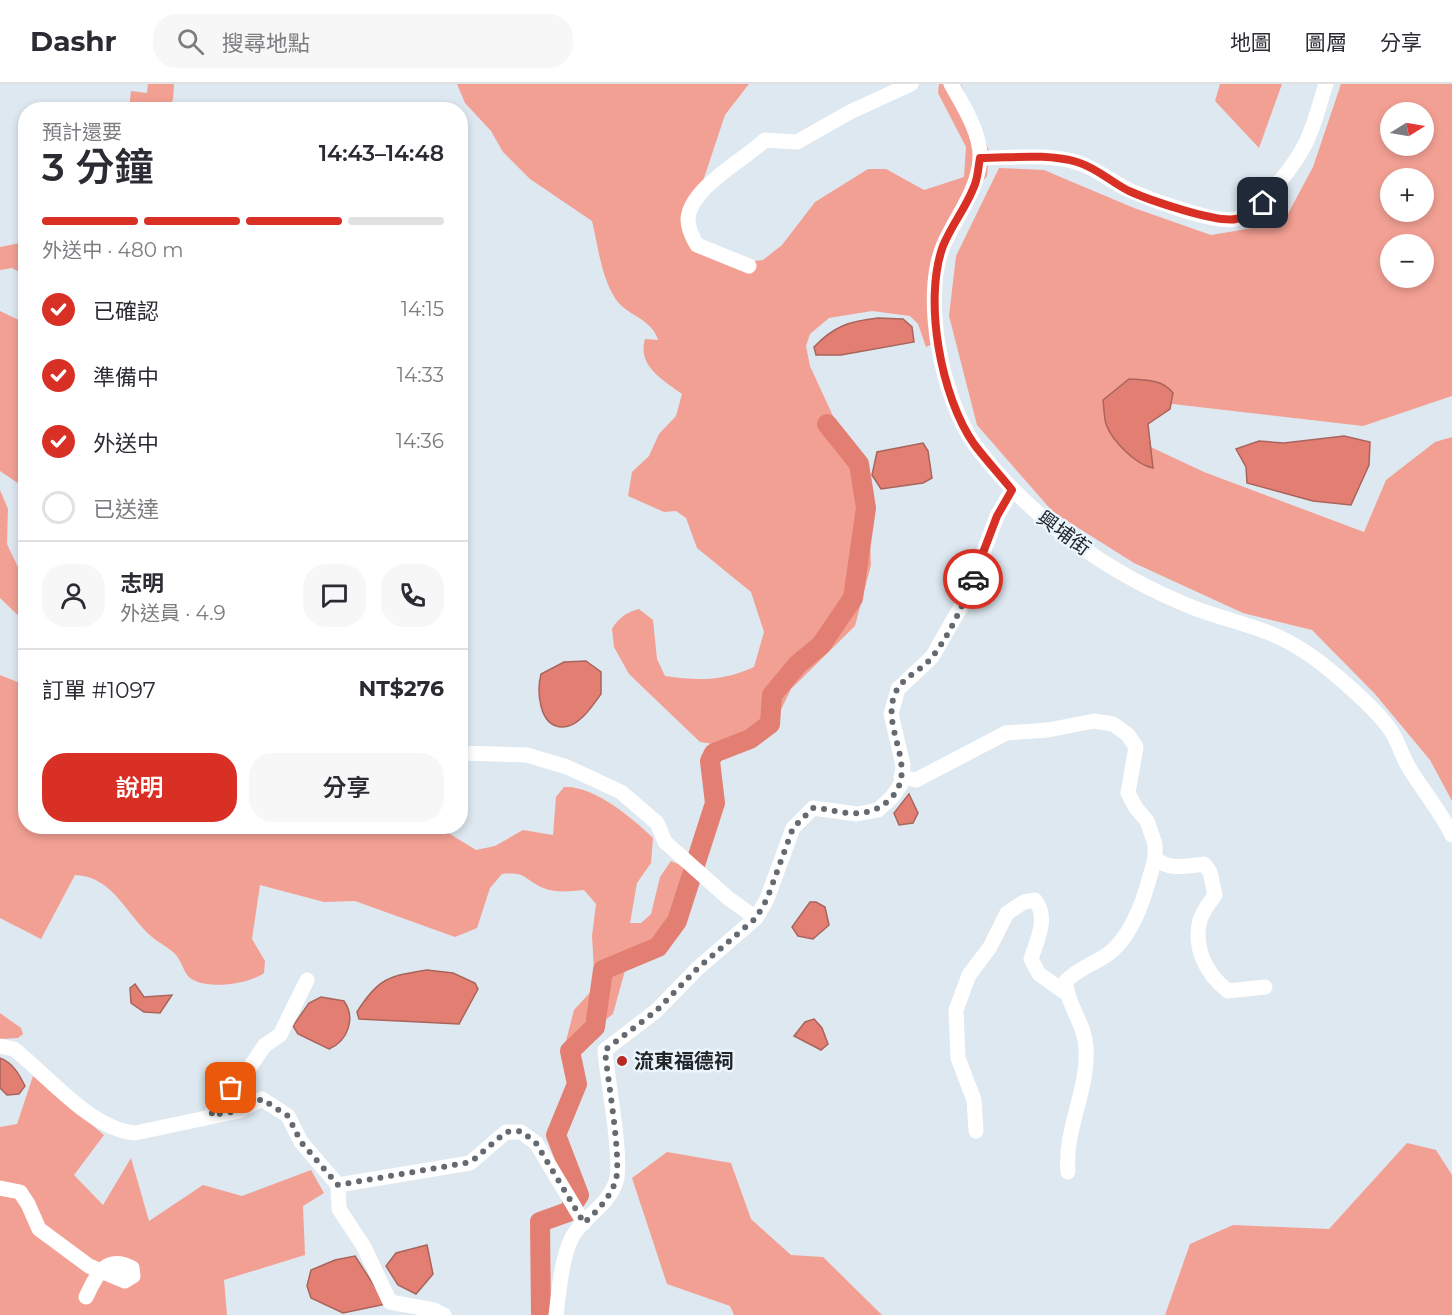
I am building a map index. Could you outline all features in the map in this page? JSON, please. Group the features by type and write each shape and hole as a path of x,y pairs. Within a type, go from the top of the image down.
{"street":[{"path":"749,266 696,245 689,230 688,216 704,189 765,140 797,142 850,112 911,84"},
{"name":"興埔街","path":"951,84 978,143 980,158 974,188 943,245 936,273 933,303 946,375 955,407 974,443 1012,490 1031,509 1066,537 1129,577 1192,607 1282,638 1302,649 1374,708 1393,733 1407,766 1441,812 1452,835"},
{"path":"980,158 1053,157 1078,163 1102,172 1128,190 1154,200 1214,218 1234,220 1251,214 1263,203 1303,149 1326,84"},
{"path":"556,1315 568,1248 575,1232 604,1204 616,1181 617,1158 605,1050 656,1011 698,968 756,918 767,899 793,828 813,808 856,814 878,810 892,797 901,777 903,765 891,714 898,688 932,657 967,596 997,516 1012,490"},
{"path":"901,777 916,780 1006,733 1048,730 1094,721 1113,724 1128,735 1136,747 1128,793 1136,808 1147,821 1155,844 1155,858 1138,911 1121,941 1111,952 1079,968 1066,981 1066,993 1086,1047 1081,1087 1071,1122 1067,1156 1068,1172"},
{"path":"468,753 527,755 567,767 621,792 657,823 665,842 728,898 756,918"},
{"path":"1155,858 1163,865 1179,867 1204,864 1210,872 1215,895 1201,918 1198,937 1202,962 1216,981 1228,991 1265,987"},
{"path":"976,1131 974,1100 958,1058 956,1010 969,975 990,947 1007,913 1024,902 1035,900 1040,907 1042,921 1031,959 1039,974 1066,993"},
{"path":"211,1115 220,1097 241,1080 265,1045 280,1035 307,980"},
{"path":"0,1046 14,1049 100,1122 120,1132 135,1133 211,1115 239,1111 262,1099 288,1116 301,1142 338,1185 339,1209 364,1247 390,1302 434,1310 444,1315"},
{"path":"338,1185 471,1162 506,1132 521,1131 536,1143 584,1223"},
{"path":"0,1188 20,1192 39,1229 89,1266 99,1270 86,1297"}],"shaded area":[{"path":"148,84 174,84 171,102 130,102 131,91 147,93"},
{"path":"457,84 749,84 725,115 693,211 690,231 725,264 763,260 782,245 815,202 868,169 886,169 924,190 964,177 966,147 938,93 939,84 961,85 989,151 987,176 963,206 939,272 937,342 926,347 918,324 910,316 872,311 829,318 810,334 806,346 810,366 861,477 869,514 871,565 855,626 791,689 774,724 754,739 731,747 700,742 629,674 614,647 612,629 614,625 623,616 639,609 653,620 657,659 665,676 711,679 743,672 754,667 764,632 751,592 697,548 686,518 676,511 664,512 628,496 632,472 649,456 659,434 676,416 682,394 660,378 648,365 644,349 645,339 658,340 650,327 620,304 610,289 603,271 592,221 530,179 503,152 491,131 468,106 468,102 465,102"},
{"path":"1220,84 1282,84 1259,148 1215,101"},
{"path":"1341,84 1452,84 1452,396 1363,426 1138,400 1123,434 1204,472 1364,532 1386,480 1435,442 1452,437 1452,801 1430,760 1375,694 1312,630 1243,613 1134,563 1053,512 977,425 949,316 956,256 999,168 1044,170 1134,208 1211,235 1283,223 1313,167"},
{"path":"18,243 18,271 12,268 0,270 0,247"},
{"path":"0,311 18,320 18,483 0,471"},
{"path":"878,318 903,319 912,327 914,342 841,355 816,355 814,347 836,329 851,323"},
{"path":"1129,379 1158,383 1169,388 1173,393 1170,409 1148,424 1153,468 1139,462 1125,451 1113,438 1106,424 1103,400"},
{"path":"1344,436 1370,442 1369,465 1351,505 1313,501 1247,483 1246,467 1236,449 1259,441 1284,443"},
{"path":"923,443 928,451 932,478 923,483 881,489 872,475 877,452"},
{"path":"0,490 8,509 7,544 18,567 18,615 0,598"},
{"path":"586,661 601,672 601,694 585,715 575,723 563,727 555,725 548,721 541,707 539,689 541,674 564,662"},
{"path":"0,675 18,682 18,834 450,834 476,850 495,846 523,830 553,835 556,797 564,787 587,791 600,797 635,821 653,838 651,863 637,883 630,923 641,923 651,914 660,877 671,861 688,868 687,892 664,948 629,956 613,1014 571,1045 566,1041 574,1010 595,987 592,936 596,904 584,890 552,891 516,874 502,874 490,888 477,928 455,937 355,901 324,902 260,885 252,939 265,961 264,973 238,983 216,985 205,984 189,977 174,953 143,928 118,898 100,882 88,877 75,875 41,939 0,918"},
{"path":"909,794 918,813 913,823 899,825 894,813"},
{"path":"810,902 816,902 825,907 829,925 813,939 798,936 792,927"},
{"path":"427,970 453,973 475,983 478,989 459,1024 359,1019 357,1012 378,985 403,974"},
{"path":"135,984 144,997 172,995 160,1013 144,1012 131,1003 130,988"},
{"path":"321,997 344,1001 348,1008 350,1022 345,1035 341,1041 329,1049 298,1034 293,1026 309,1003"},
{"path":"0,1013 21,1028 23,1034 18,1038 0,1039"},
{"path":"814,1019 822,1028 828,1044 821,1050 794,1036 805,1022"},
{"path":"0,1058 12,1066 23,1082 25,1086 19,1094 7,1095 0,1088"},
{"path":"33,1076 104,1135 74,1175 103,1205 131,1158 149,1221 203,1185 242,1196 311,1170 324,1193 303,1206 305,1255 224,1280 227,1315 0,1315 0,1127 17,1124"},
{"path":"1407,1143 1436,1150 1452,1175 1452,1315 1165,1315 1190,1244 1233,1225 1329,1229"},
{"path":"667,1152 731,1163 751,1219 791,1255 823,1257 882,1315 734,1315 730,1306 667,1284 632,1178"},
{"path":"427,1245 433,1274 416,1294 398,1285 386,1266 396,1253"},
{"path":"355,1256 386,1304 343,1313 311,1298 307,1286 311,1270 335,1260"}],"waterway":[{"path":"541,1315 540,1222 568,1212 579,1195 556,1135 577,1084 570,1051 595,1027 603,970 658,947 677,921 715,803 710,761 714,753 750,739 770,724 772,695 798,664 821,645 853,598 866,508 859,464 827,424"}],"way so far":[{"path":"231,1088 220,1097 211,1115 239,1111 262,1099 288,1116 301,1142 338,1185 471,1162 506,1132 521,1131 536,1143 584,1223 604,1204 616,1181 617,1158 605,1050 656,1011 698,968 756,918 767,899 793,828 813,808 828,808 856,814 878,810 892,797 901,784 903,765 891,714 898,688 932,657 967,596 973,579"}],"place":[{"name":"流東福德祠","path":"622,1061"}],"route":[{"path":"973,579 997,516 1012,490 974,443 955,407 946,375 933,303 936,273 943,245 974,188 980,158 1053,157 1078,163 1102,172 1128,190 1214,218 1234,220 1251,214 1263,203"}]}
